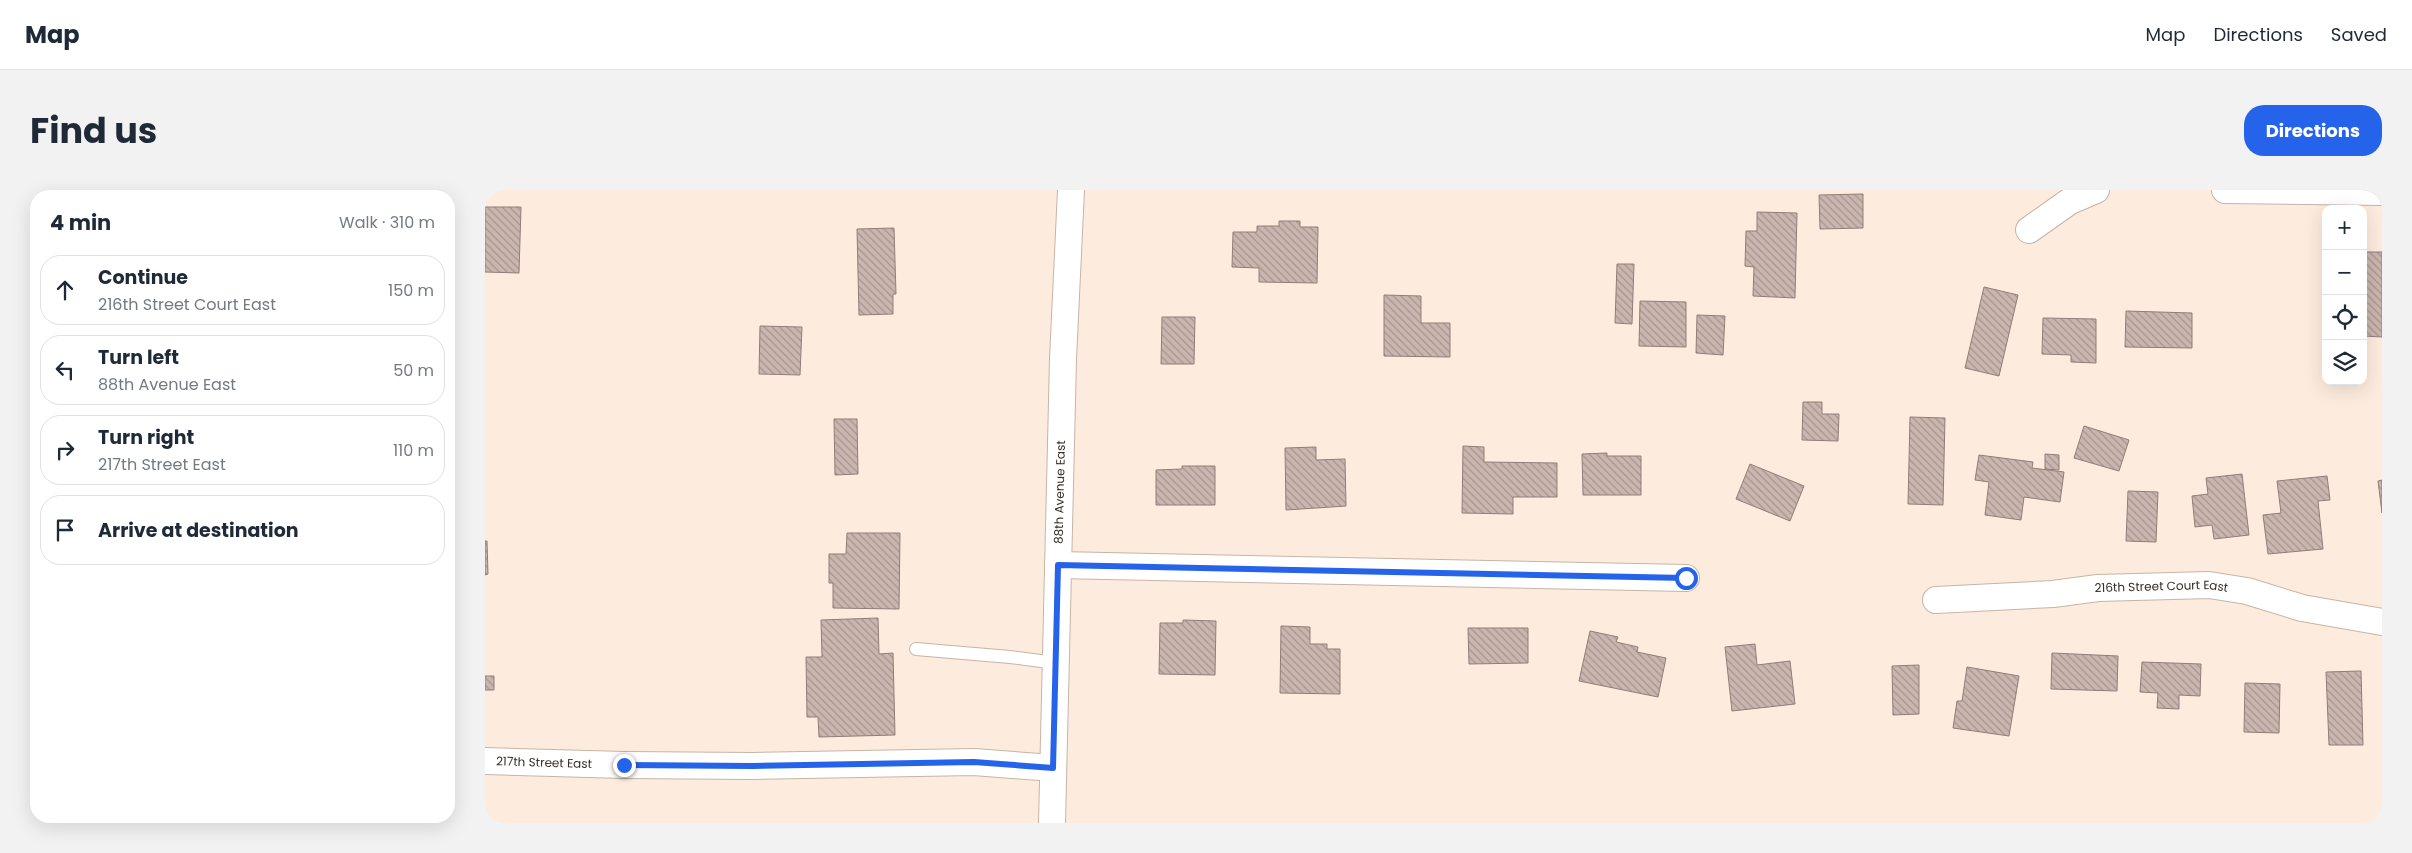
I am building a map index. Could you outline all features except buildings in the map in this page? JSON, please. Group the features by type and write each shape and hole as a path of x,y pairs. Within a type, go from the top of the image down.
{"street":[{"name":"88th Avenue East","path":"1052,823 1063,359 1071,190"},
{"path":"2029,230 2070,200 2096,190"},
{"path":"2225,190 2382,192"},
{"path":"1058,565 1686,578"},
{"name":"216th Street Court East","path":"1936,600 2053,594 2126,587 2209,585 2247,591 2302,608 2382,622"},
{"name":"217th Street East","path":"485,761 752,766 974,762 1053,768"}],"lane":[{"path":"916,649 1010,656 1056,663"}],"route":[{"path":"624,765 752,766 974,762 1053,768 1058,565 1686,578"}]}
